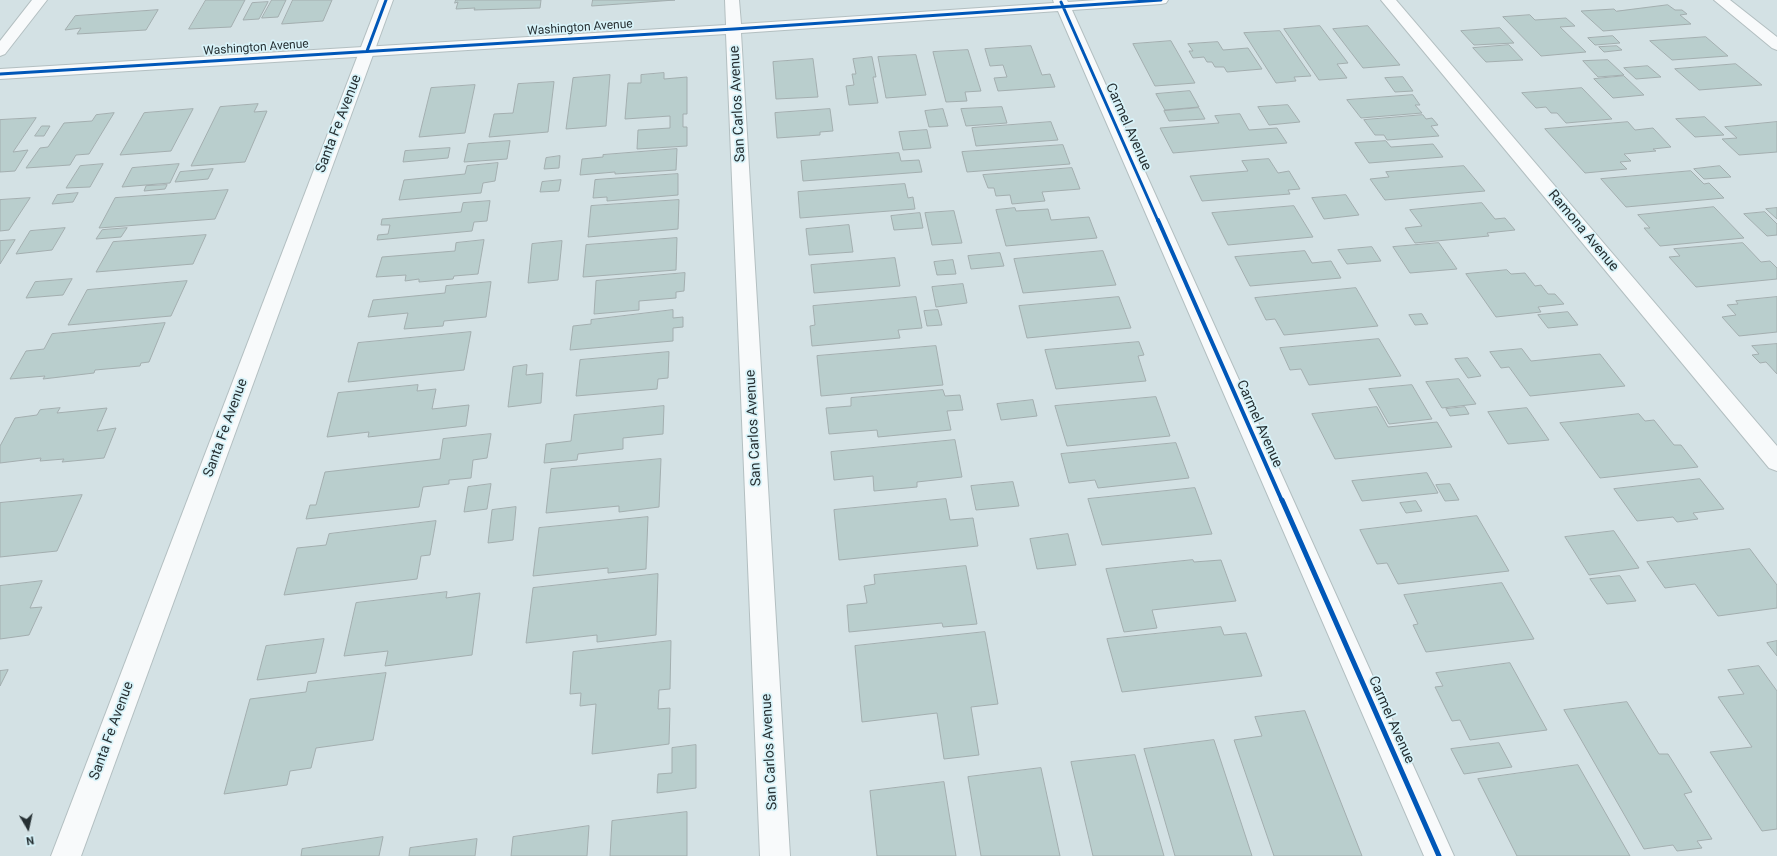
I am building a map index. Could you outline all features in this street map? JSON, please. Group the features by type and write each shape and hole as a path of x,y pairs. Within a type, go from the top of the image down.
{"street":[{"path":"0,51 40,0"},
{"name":"Santa Fe Avenue","path":"66,856 386,0"},
{"name":"San Carlos Avenue","path":"732,0 775,856"},
{"name":"Washington Avenue","path":"0,74 734,29 1061,3 1161,0"},
{"name":"Ramona Avenue","path":"1388,0 1777,462"},
{"path":"1721,0 1777,45"},
{"name":"Carmel Avenue","path":"1061,3 1439,856"}],"building":[{"path":"206,0 245,0 231,27 189,29"},
{"path":"272,0 286,0 278,17 262,18"},
{"path":"293,0 332,0 323,21 282,24"},
{"path":"456,0 541,0 540,8 474,10 475,8 456,9 458,2 455,3"},
{"path":"593,0 675,0 592,6"},
{"path":"268,2 259,19 243,20 252,3"},
{"path":"1668,5 1675,10 1682,10 1687,14 1680,15 1691,24 1603,31 1581,11 1614,9 1616,11"},
{"path":"158,10 146,30 77,34 81,28 65,30 75,16"},
{"path":"1530,15 1535,20 1566,18 1575,26 1560,27 1586,52 1541,56 1503,17"},
{"path":"1320,26 1348,63 1337,64 1347,78 1319,80 1284,29"},
{"path":"1368,26 1400,65 1363,68 1333,29"},
{"path":"1500,28 1514,43 1474,45 1461,31"},
{"path":"1280,31 1311,76 1294,77 1296,81 1276,83 1244,33"},
{"path":"1613,36 1620,43 1595,45 1588,38"},
{"path":"1706,37 1728,56 1672,60 1650,41"},
{"path":"1171,41 1195,83 1155,86 1133,44"},
{"path":"1218,42 1223,50 1248,48 1262,69 1227,72 1224,67 1215,67 1212,62 1207,62 1204,57 1193,58 1189,51 1193,51 1188,44"},
{"path":"1509,45 1523,60 1486,62 1473,48"},
{"path":"1031,46 1042,75 1050,74 1055,87 998,91 994,78 1007,77 1003,65 990,66 985,49"},
{"path":"1617,46 1622,50 1604,52 1599,47"},
{"path":"968,50 981,91 965,92 967,101 946,102 933,52"},
{"path":"916,55 926,95 886,98 878,57"},
{"path":"872,57 876,77 873,77 878,103 849,105 846,86 854,85 852,74 856,74 853,59"},
{"path":"813,59 818,97 776,99 773,62"},
{"path":"1608,60 1624,75 1598,77 1583,61"},
{"path":"1736,64 1762,85 1699,90 1675,69"},
{"path":"1648,66 1661,77 1636,79 1624,68"},
{"path":"664,73 664,79 687,77 687,114 683,114 683,127 687,127 687,146 637,149 638,130 670,128 670,116 625,119 628,83 641,83 641,75"},
{"path":"610,75 606,126 566,129 573,78"},
{"path":"1624,76 1644,95 1613,98 1594,79"},
{"path":"1403,77 1413,91 1395,92 1385,78"},
{"path":"554,82 548,132 489,137 494,114 513,113 518,84"},
{"path":"475,85 465,133 419,137 431,88"},
{"path":"1582,88 1612,119 1566,123 1557,113 1551,113 1546,107 1536,108 1522,93"},
{"path":"1190,91 1199,107 1165,110 1156,94"},
{"path":"1413,95 1420,105 1415,105 1422,113 1361,118 1347,100"},
{"path":"258,104 254,112 267,111 245,162 191,166 220,107"},
{"path":"1288,105 1300,122 1269,125 1258,107"},
{"path":"1002,107 1007,123 966,126 961,109"},
{"path":"1199,108 1205,119 1169,121 1164,111"},
{"path":"193,109 171,151 120,155 144,113"},
{"path":"830,109 833,131 820,132 820,135 777,138 775,113"},
{"path":"943,109 948,126 929,127 925,111"},
{"path":"114,113 89,154 76,155 70,165 26,168 40,148 48,147 64,123 92,121 96,115"},
{"path":"1240,114 1249,130 1277,128 1287,143 1173,153 1160,128 1219,123 1215,116"},
{"path":"1423,115 1426,119 1432,118 1438,125 1431,126 1439,136 1387,140 1384,135 1375,135 1364,120"},
{"path":"1705,117 1724,135 1695,137 1676,119"},
{"path":"36,118 13,152 28,150 15,171 0,172 0,120"},
{"path":"1051,122 1058,140 976,146 972,128"},
{"path":"1628,122 1635,130 1653,128 1671,147 1653,149 1656,151 1624,154 1631,161 1620,162 1627,169 1585,173 1545,129"},
{"path":"1777,122 1777,152 1739,155 1722,139 1737,138 1725,127"},
{"path":"42,126 50,126 44,136 35,136"},
{"path":"927,130 931,148 903,150 899,132"},
{"path":"510,141 507,159 464,162 468,144"},
{"path":"1386,141 1391,147 1433,144 1443,157 1369,163 1355,143"},
{"path":"1063,145 1070,164 967,172 962,152"},
{"path":"450,148 448,158 403,162 405,151"},
{"path":"677,149 676,170 580,175 582,159 603,157 603,155"},
{"path":"899,153 901,161 919,160 922,172 803,181 801,161"},
{"path":"560,156 559,168 544,169 546,158"},
{"path":"1269,159 1278,173 1289,171 1300,189 1288,190 1290,194 1202,201 1190,176 1248,171 1242,161"},
{"path":"498,163 495,181 483,183 481,193 399,200 404,180 465,174 467,166"},
{"path":"103,164 90,187 66,188 80,166"},
{"path":"179,164 170,183 122,187 132,168"},
{"path":"1464,166 1485,191 1385,200 1370,179 1389,177 1386,172"},
{"path":"1720,166 1731,177 1704,179 1694,169"},
{"path":"1072,168 1080,189 1042,192 1045,201 1012,204 1010,195 996,196 994,188 988,188 983,175"},
{"path":"213,169 208,179 175,182 180,172"},
{"path":"1691,171 1704,184 1709,183 1724,198 1626,207 1601,179"},
{"path":"678,174 678,195 607,201 607,197 593,198 595,180"},
{"path":"561,180 559,191 540,192 542,182"},
{"path":"905,184 908,198 913,197 915,209 800,218 798,192"},
{"path":"167,185 165,189 144,191 146,186"},
{"path":"228,190 215,219 99,228 115,198"},
{"path":"78,193 73,202 52,204 57,195"},
{"path":"1346,195 1359,215 1324,219 1312,198"},
{"path":"30,198 9,230 0,231 0,200"},
{"path":"679,200 678,229 588,237 591,206"},
{"path":"490,201 487,221 474,222 472,231 377,240 378,235 388,234 390,225 381,225 382,219 461,212 463,203"},
{"path":"1482,203 1495,219 1505,218 1515,230 1487,233 1489,236 1415,243 1405,228 1422,226 1410,210"},
{"path":"1294,206 1313,237 1228,245 1212,213"},
{"path":"1714,207 1744,238 1660,246 1644,228 1650,228 1638,215"},
{"path":"1015,208 1016,211 1048,209 1051,220 1089,217 1097,238 1006,246 996,210"},
{"path":"1777,208 1777,219 1766,209"},
{"path":"954,211 962,243 932,245 925,213"},
{"path":"1765,212 1777,224 1777,235 1767,236 1744,214"},
{"path":"920,213 923,228 894,230 891,216"},
{"path":"849,225 853,252 809,255 806,229"},
{"path":"65,228 52,250 16,254 30,231"},
{"path":"127,228 121,237 96,239 102,230"},
{"path":"206,235 193,264 96,272 113,242"},
{"path":"677,238 676,270 583,277 586,245"},
{"path":"15,240 0,264 0,241"},
{"path":"484,240 478,274 454,276 453,279 419,282 419,279 405,281 406,275 376,277 382,257 455,251 456,243"},
{"path":"562,241 558,280 528,283 532,244"},
{"path":"1439,243 1457,269 1410,273 1393,247"},
{"path":"1743,243 1761,262 1770,261 1777,268 1777,279 1696,287 1669,257 1680,256 1674,249"},
{"path":"1372,247 1381,261 1347,264 1338,250"},
{"path":"1103,251 1116,285 1023,293 1014,259"},
{"path":"1305,251 1312,263 1331,261 1341,278 1250,286 1235,257"},
{"path":"1000,253 1004,266 971,269 968,256"},
{"path":"895,258 900,286 814,293 811,265"},
{"path":"953,260 956,274 937,275 934,262"},
{"path":"1507,270 1511,274 1525,273 1535,286 1541,285 1548,294 1555,294 1564,304 1538,307 1541,312 1496,317 1466,274"},
{"path":"685,273 684,291 676,292 676,298 639,301 639,310 594,314 596,281"},
{"path":"72,279 63,295 26,298 35,282"},
{"path":"187,281 171,316 68,325 87,290"},
{"path":"491,282 486,317 444,321 443,326 404,329 408,313 368,317 373,300 445,293 446,286"},
{"path":"963,284 967,303 936,307 932,287"},
{"path":"1356,288 1378,326 1284,335 1275,319 1266,320 1255,298"},
{"path":"916,297 922,328 898,330 900,338 812,346 810,326 815,325 813,306"},
{"path":"1119,297 1131,328 1027,338 1019,306"},
{"path":"1777,297 1777,332 1739,336 1722,317 1736,315 1727,305 1738,304 1736,301"},
{"path":"673,310 673,318 683,317 683,327 673,328 673,341 570,350 573,326 591,324 591,320"},
{"path":"938,310 942,325 927,326 924,311"},
{"path":"1568,312 1578,325 1548,328 1538,315"},
{"path":"1422,314 1428,324 1415,325 1409,315"},
{"path":"165,323 149,362 141,363 140,366 95,370 94,373 43,379 45,376 10,379 26,351 44,349 52,334"},
{"path":"471,332 464,370 348,382 358,343"},
{"path":"1379,339 1401,376 1309,385 1301,369 1290,370 1280,348"},
{"path":"1139,342 1144,355 1138,356 1146,381 1056,389 1045,350"},
{"path":"1777,344 1777,374 1766,362 1760,363 1752,355 1759,354 1752,346"},
{"path":"936,346 943,385 821,396 817,356"},
{"path":"1522,349 1531,361 1600,354 1625,386 1530,396 1509,367 1501,368 1490,352"},
{"path":"669,352 668,378 658,379 657,389 576,396 580,360"},
{"path":"1468,358 1481,376 1468,378 1455,359"},
{"path":"527,365 526,375 543,373 541,403 508,407 513,367"},
{"path":"1459,379 1476,404 1442,408 1426,382"},
{"path":"418,385 417,391 436,389 432,409 469,405 466,426 368,437 369,432 327,437 338,393"},
{"path":"1412,385 1432,419 1389,424 1369,389"},
{"path":"943,390 945,396 960,395 963,410 947,411 951,430 878,437 877,430 829,434 826,408 851,406 851,398"},
{"path":"1156,397 1170,436 1067,446 1055,406"},
{"path":"1033,400 1037,416 1001,420 997,404"},
{"path":"664,406 663,434 623,438 623,449 578,454 577,460 544,463 546,444 571,441 574,415"},
{"path":"1377,407 1388,427 1437,422 1452,447 1335,459 1312,414"},
{"path":"1465,407 1469,414 1450,416 1446,409"},
{"path":"60,408 57,413 107,408 97,431 116,428 104,458 62,462 64,459 40,461 41,458 0,463 0,446 15,418 37,415 40,410"},
{"path":"1527,408 1549,440 1508,444 1488,412"},
{"path":"1639,414 1645,421 1654,420 1674,445 1681,445 1698,467 1600,478 1560,423"},
{"path":"491,434 487,458 473,460 471,478 449,480 449,484 423,487 419,507 306,519 310,505 316,505 325,472 440,459 443,439"},
{"path":"955,440 962,477 917,482 917,487 874,491 873,476 834,480 831,452"},
{"path":"1176,443 1189,478 1098,488 1095,480 1069,483 1061,454"},
{"path":"661,459 659,507 619,512 619,506 546,513 551,469"},
{"path":"1427,473 1438,493 1362,501 1352,481"},
{"path":"1700,479 1724,509 1693,513 1698,519 1677,522 1673,517 1637,521 1614,489"},
{"path":"1013,482 1019,506 976,510 971,486"},
{"path":"491,484 487,509 464,512 468,487"},
{"path":"1450,484 1459,500 1445,501 1436,485"},
{"path":"1195,488 1212,534 1102,545 1088,499"},
{"path":"82,495 57,551 0,557 0,503"},
{"path":"946,499 950,520 973,518 978,546 839,560 834,510"},
{"path":"1416,501 1422,511 1406,513 1400,503"},
{"path":"516,507 513,540 488,543 492,510"},
{"path":"1477,516 1509,571 1398,584 1387,563 1377,564 1360,530"},
{"path":"648,517 646,569 608,573 608,568 533,576 539,528"},
{"path":"436,521 430,555 421,556 417,579 284,595 297,548 326,545 329,534"},
{"path":"1614,531 1639,568 1589,575 1565,537"},
{"path":"1068,534 1076,565 1037,569 1030,539"},
{"path":"1750,549 1777,585 1777,608 1718,616 1695,584 1665,588 1647,562"},
{"path":"1193,560 1194,562 1221,560 1236,601 1152,610 1157,628 1124,632 1106,569"},
{"path":"966,566 977,624 943,627 942,623 849,632 847,605 867,603 864,586 875,584 874,575"},
{"path":"658,574 656,635 597,642 597,635 526,643 533,588"},
{"path":"1620,576 1636,601 1607,604 1590,579"},
{"path":"42,581 30,608 42,607 29,635 0,639 0,586"},
{"path":"1502,583 1534,639 1426,652 1413,625 1418,624 1404,595"},
{"path":"447,592 446,598 480,593 472,655 385,666 388,651 344,656 356,603"},
{"path":"1221,627 1224,635 1246,633 1262,676 1122,692 1107,639"},
{"path":"985,632 998,704 971,707 979,755 944,759 937,713 862,722 855,646"},
{"path":"324,639 316,673 257,680 266,646"},
{"path":"671,641 670,689 659,690 658,709 670,708 669,744 592,754 596,704 580,706 581,693 570,694 573,652"},
{"path":"1777,641 1777,656 1767,643"},
{"path":"1510,663 1547,730 1470,740 1460,720 1452,721 1435,687 1443,686 1436,673"},
{"path":"1759,666 1777,691 1777,829 1762,831 1710,752 1752,747 1718,697 1744,694 1728,670"},
{"path":"8,670 0,686 0,671"},
{"path":"386,673 373,740 316,748 311,768 290,771 287,785 224,794 250,699 306,692 308,682"},
{"path":"1627,702 1659,754 1668,754 1692,792 1684,794 1712,839 1697,841 1702,848 1677,851 1673,845 1644,849 1564,710"},
{"path":"1305,711 1362,856 1274,856 1234,740 1262,736 1255,717"},
{"path":"1214,740 1252,856 1175,856 1144,749"},
{"path":"1499,743 1512,767 1464,774 1451,749"},
{"path":"696,745 696,788 657,793 658,774 672,773 672,748"},
{"path":"1135,755 1164,856 1093,856 1071,762"},
{"path":"1578,765 1630,856 1517,856 1478,779"},
{"path":"1041,768 1060,856 981,856 968,777"},
{"path":"944,782 956,856 877,856 870,791"},
{"path":"687,812 687,856 610,856 612,821"},
{"path":"589,826 587,856 511,856 513,837"},
{"path":"383,837 379,856 301,856 302,849"},
{"path":"477,839 475,856 409,856 410,848"}],"cycle path":[{"path":"367,51 386,0"},
{"path":"0,74 734,29 1161,0"},
{"path":"1061,2 1439,856"}]}
